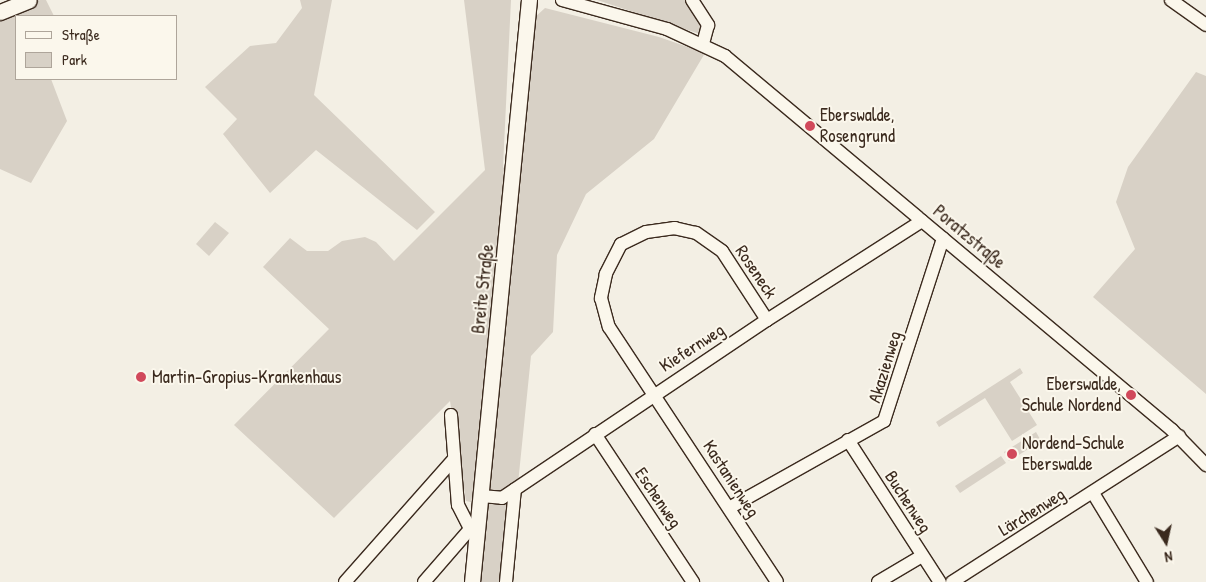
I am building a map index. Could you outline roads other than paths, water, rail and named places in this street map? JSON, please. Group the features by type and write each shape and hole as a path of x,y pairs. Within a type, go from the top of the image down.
{"main road":[{"path":"0,12 29,0"},
{"name":"Breite Straße","path":"472,582 474,529 481,496 529,0"}],"street":[{"name":"Poratzstraße","path":"562,0 659,26 703,44 739,67 1179,436 1206,464"},
{"path":"692,0 708,26 703,44"},
{"path":"1170,0 1206,25"},
{"name":"Kiefernweg","path":"481,496 502,498 653,395 922,220"},
{"name":"Roseneck","path":"653,395 609,327 603,311 601,298 606,274 621,244 646,232 675,228 696,233 722,251 767,320"},
{"name":"Akazienweg","path":"729,508 888,416 944,238"},
{"name":"Kastanienweg","path":"653,395 778,582"},
{"path":"424,582 474,529 458,504 451,415"},
{"name":"Eschenweg","path":"595,434 693,582"},
{"name":"Lärchenweg","path":"952,582 1094,493 1179,436"},
{"name":"Buchenweg","path":"848,440 940,582"},
{"path":"345,582 454,459"},
{"path":"506,582 515,489"},
{"path":"1094,493 1147,582"},
{"path":"878,582 922,556"}],"place":[{"name":"Eberswalde, Rosengrund","path":"810,126"},
{"name":"Martin-Gropius-Krankenhaus","path":"141,377"},
{"name":"Eberswalde, Schule Nordend","path":"1131,395"},
{"name":"Nordend-Schule Eberswalde","path":"1012,454"}]}
